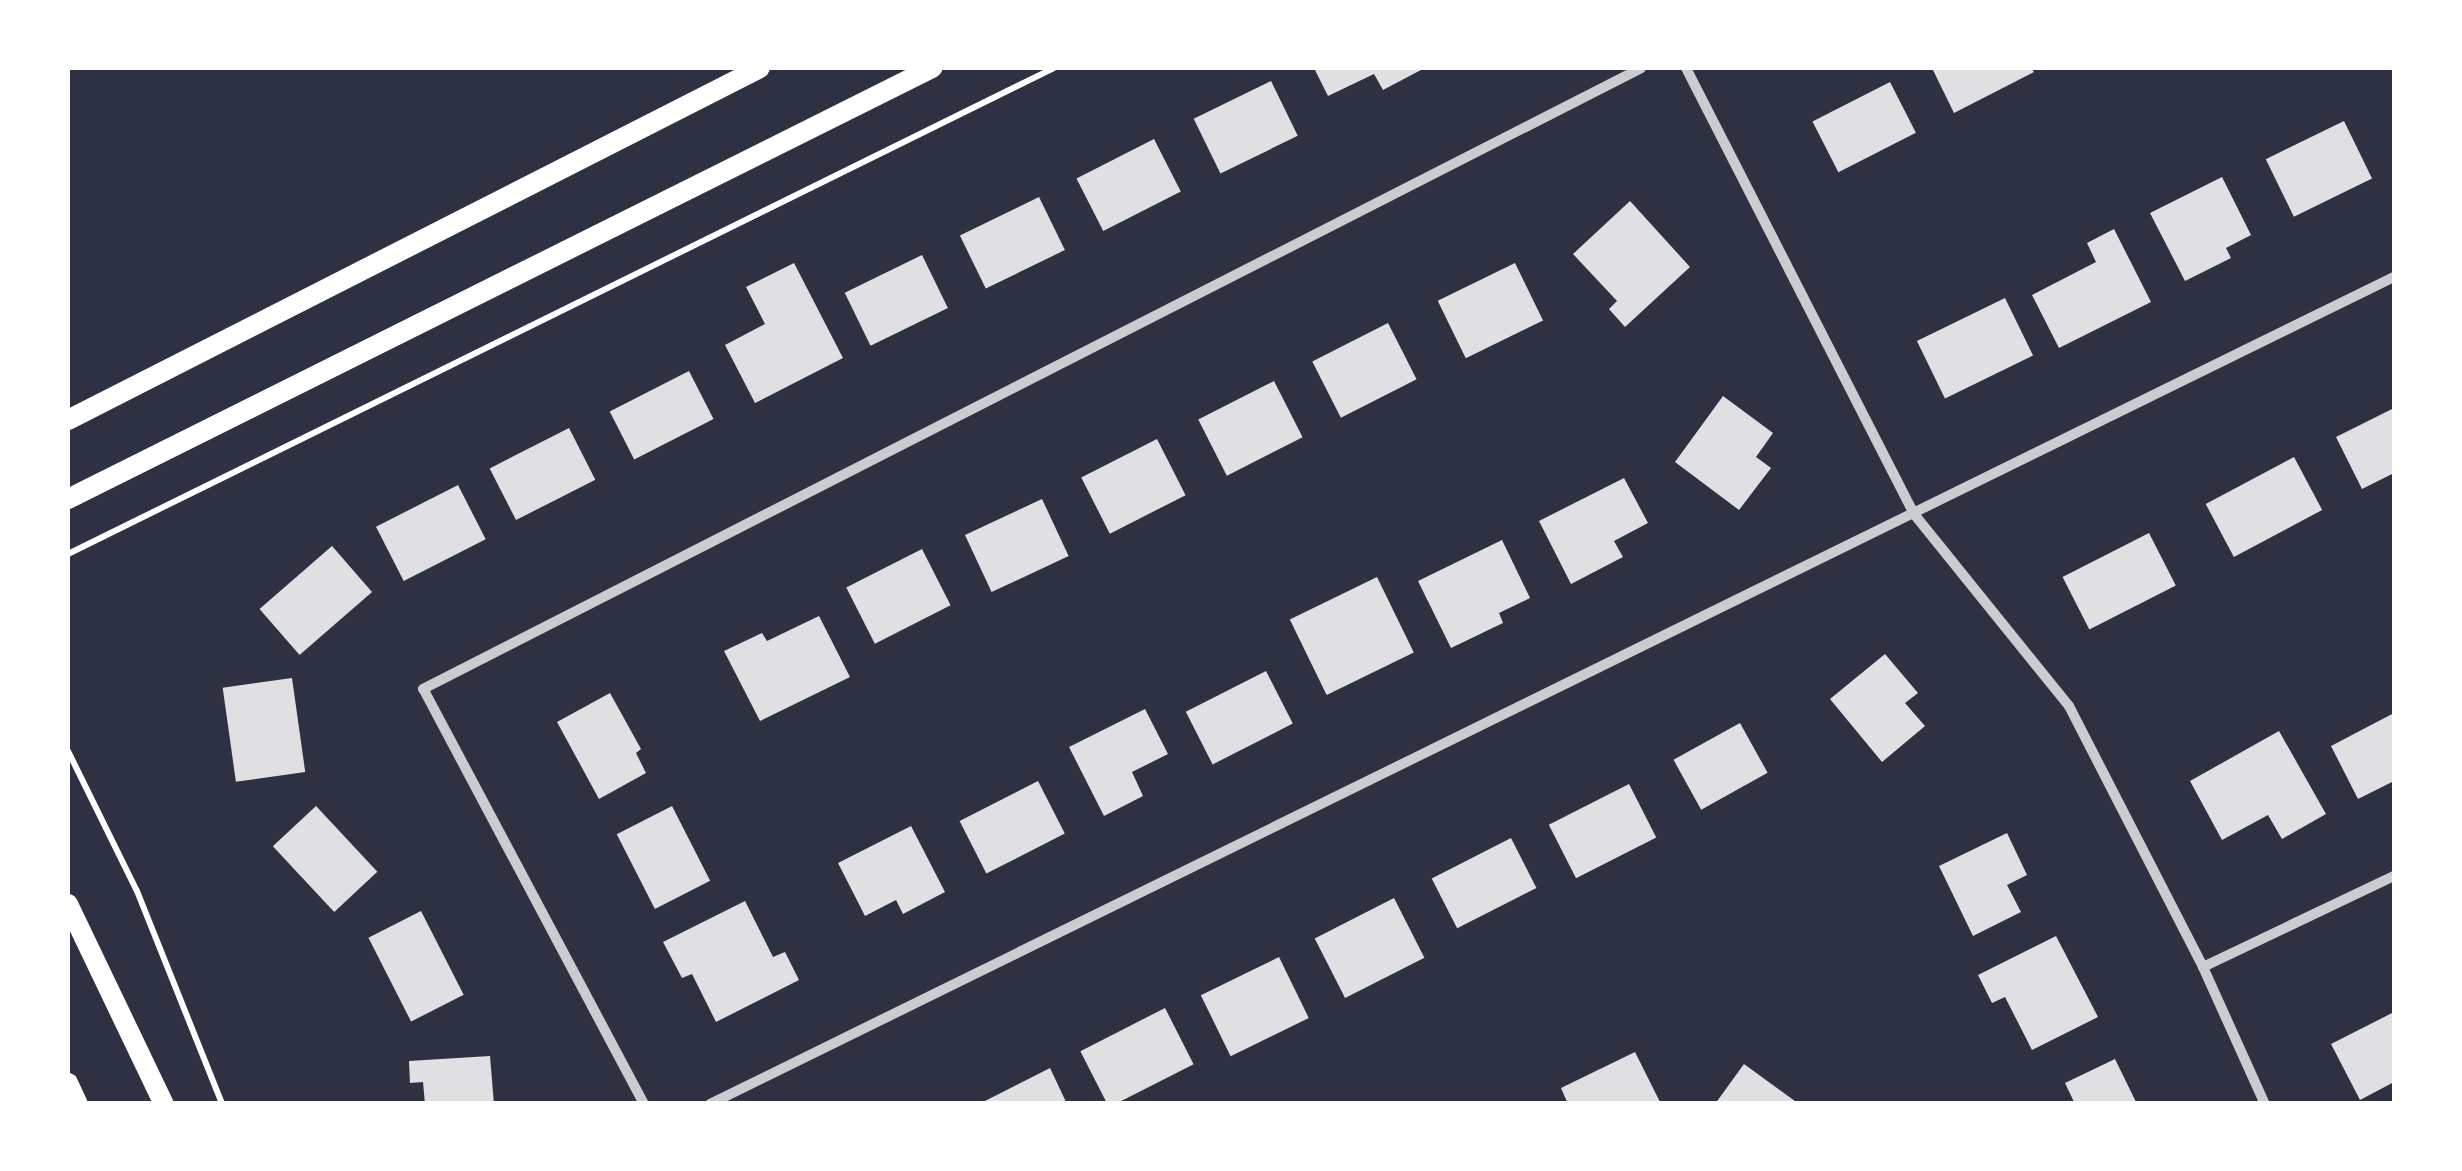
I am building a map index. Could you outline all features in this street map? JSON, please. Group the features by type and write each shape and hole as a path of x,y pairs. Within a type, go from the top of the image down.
{"main road":[{"path":"68,420 760,68"},
{"path":"68,499 932,68"},
{"path":"68,904 164,1104"},
{"path":"68,1083 78,1104"}],"street":[{"path":"644,1104 423,688 1640,68"},
{"path":"1686,68 1914,514 2069,706 2203,966 2264,1104"},
{"path":"710,1104 2394,277"},
{"path":"2203,966 2394,876"}],"path":[{"path":"68,554 1054,68"},
{"path":"68,751 136,891 222,1104"}],"building":[{"path":"1314,68 1421,70 1383,90 1374,74 1328,96"},
{"path":"1932,68 2031,68 2034,72 1954,113"},
{"path":"1271,81 1298,136 1220,174 1194,119"},
{"path":"1890,82 1916,133 1838,172 1812,121"},
{"path":"2344,121 2372,179 2294,217 2266,159"},
{"path":"1154,139 1181,192 1103,231 1076,178"},
{"path":"2222,177 2251,235 2226,248 2231,258 2185,281 2150,213"},
{"path":"1039,197 1065,250 986,289 960,236"},
{"path":"1630,201 1690,267 1625,327 1609,309 1617,301 1573,254"},
{"path":"2114,229 2151,302 2059,348 2032,295 2096,262 2087,243"},
{"path":"922,255 948,308 871,346 845,293"},
{"path":"794,263 843,358 755,403 725,345 765,324 746,287"},
{"path":"1515,263 1543,321 1466,358 1438,301"},
{"path":"2005,298 2033,356 1945,398 1917,341"},
{"path":"1388,323 1417,379 1341,418 1312,362"},
{"path":"689,371 714,419 634,460 610,411"},
{"path":"1274,381 1303,437 1227,476 1198,420"},
{"path":"1723,396 1773,433 1756,457 1771,468 1739,510 1675,462"},
{"path":"2394,408 2394,473 2362,489 2336,437"},
{"path":"569,428 595,480 516,520 490,468"},
{"path":"1157,439 1186,495 1110,534 1081,478"},
{"path":"2294,457 2322,510 2234,557 2206,504"},
{"path":"1624,478 1648,523 1614,541 1623,557 1571,584 1539,521"},
{"path":"458,485 486,539 404,581 376,527"},
{"path":"1042,499 1069,556 992,592 965,535"},
{"path":"2149,533 2176,586 2089,630 2063,577"},
{"path":"1502,540 1530,598 1499,613 1503,623 1451,648 1418,581"},
{"path":"332,546 372,592 300,655 260,609"},
{"path":"922,549 951,605 875,644 846,588"},
{"path":"1377,577 1414,652 1327,695 1290,620"},
{"path":"819,616 850,677 760,721 724,651 762,633 767,641"},
{"path":"1885,654 1918,693 1905,703 1925,726 1882,762 1830,699"},
{"path":"1266,671 1293,724 1213,764 1186,712"},
{"path":"292,678 305,772 236,782 223,688"},
{"path":"610,693 641,749 636,753 646,773 599,799 557,722"},
{"path":"1145,709 1168,754 1132,772 1143,796 1104,816 1069,747"},
{"path":"2394,713 2394,781 2358,799 2331,746"},
{"path":"1740,723 1768,773 1701,810 1674,760"},
{"path":"2279,731 2326,814 2282,839 2268,815 2222,840 2190,781"},
{"path":"1038,781 1065,834 986,874 960,821"},
{"path":"1629,784 1656,837 1576,878 1549,825"},
{"path":"316,806 377,872 334,912 273,846"},
{"path":"672,806 710,881 655,909 617,834"},
{"path":"911,826 945,892 903,914 896,900 865,916 838,863"},
{"path":"2007,833 2027,875 2007,885 2021,912 1973,936 1939,866"},
{"path":"1511,838 1536,888 1457,928 1432,878"},
{"path":"1394,898 1424,958 1345,998 1315,938"},
{"path":"745,901 773,957 785,952 799,980 716,1022 692,974 682,978 663,942"},
{"path":"421,911 464,995 411,1022 368,938"},
{"path":"2056,936 2098,1017 2032,1050 2005,997 1992,1003 1978,975"},
{"path":"1279,957 1309,1018 1231,1056 1201,995"},
{"path":"1165,1008 1194,1064 1115,1104 1107,1104 1080,1051"},
{"path":"2394,1012 2394,1082 2360,1100 2331,1044"},
{"path":"1635,1052 1661,1104 1568,1104 1561,1088"},
{"path":"490,1056 494,1104 425,1104 423,1082 410,1083 409,1061"},
{"path":"2115,1059 2137,1104 2075,1104 2065,1083"},
{"path":"1744,1064 1799,1104 1715,1104"},
{"path":"1050,1068 1067,1104 979,1104"}]}
